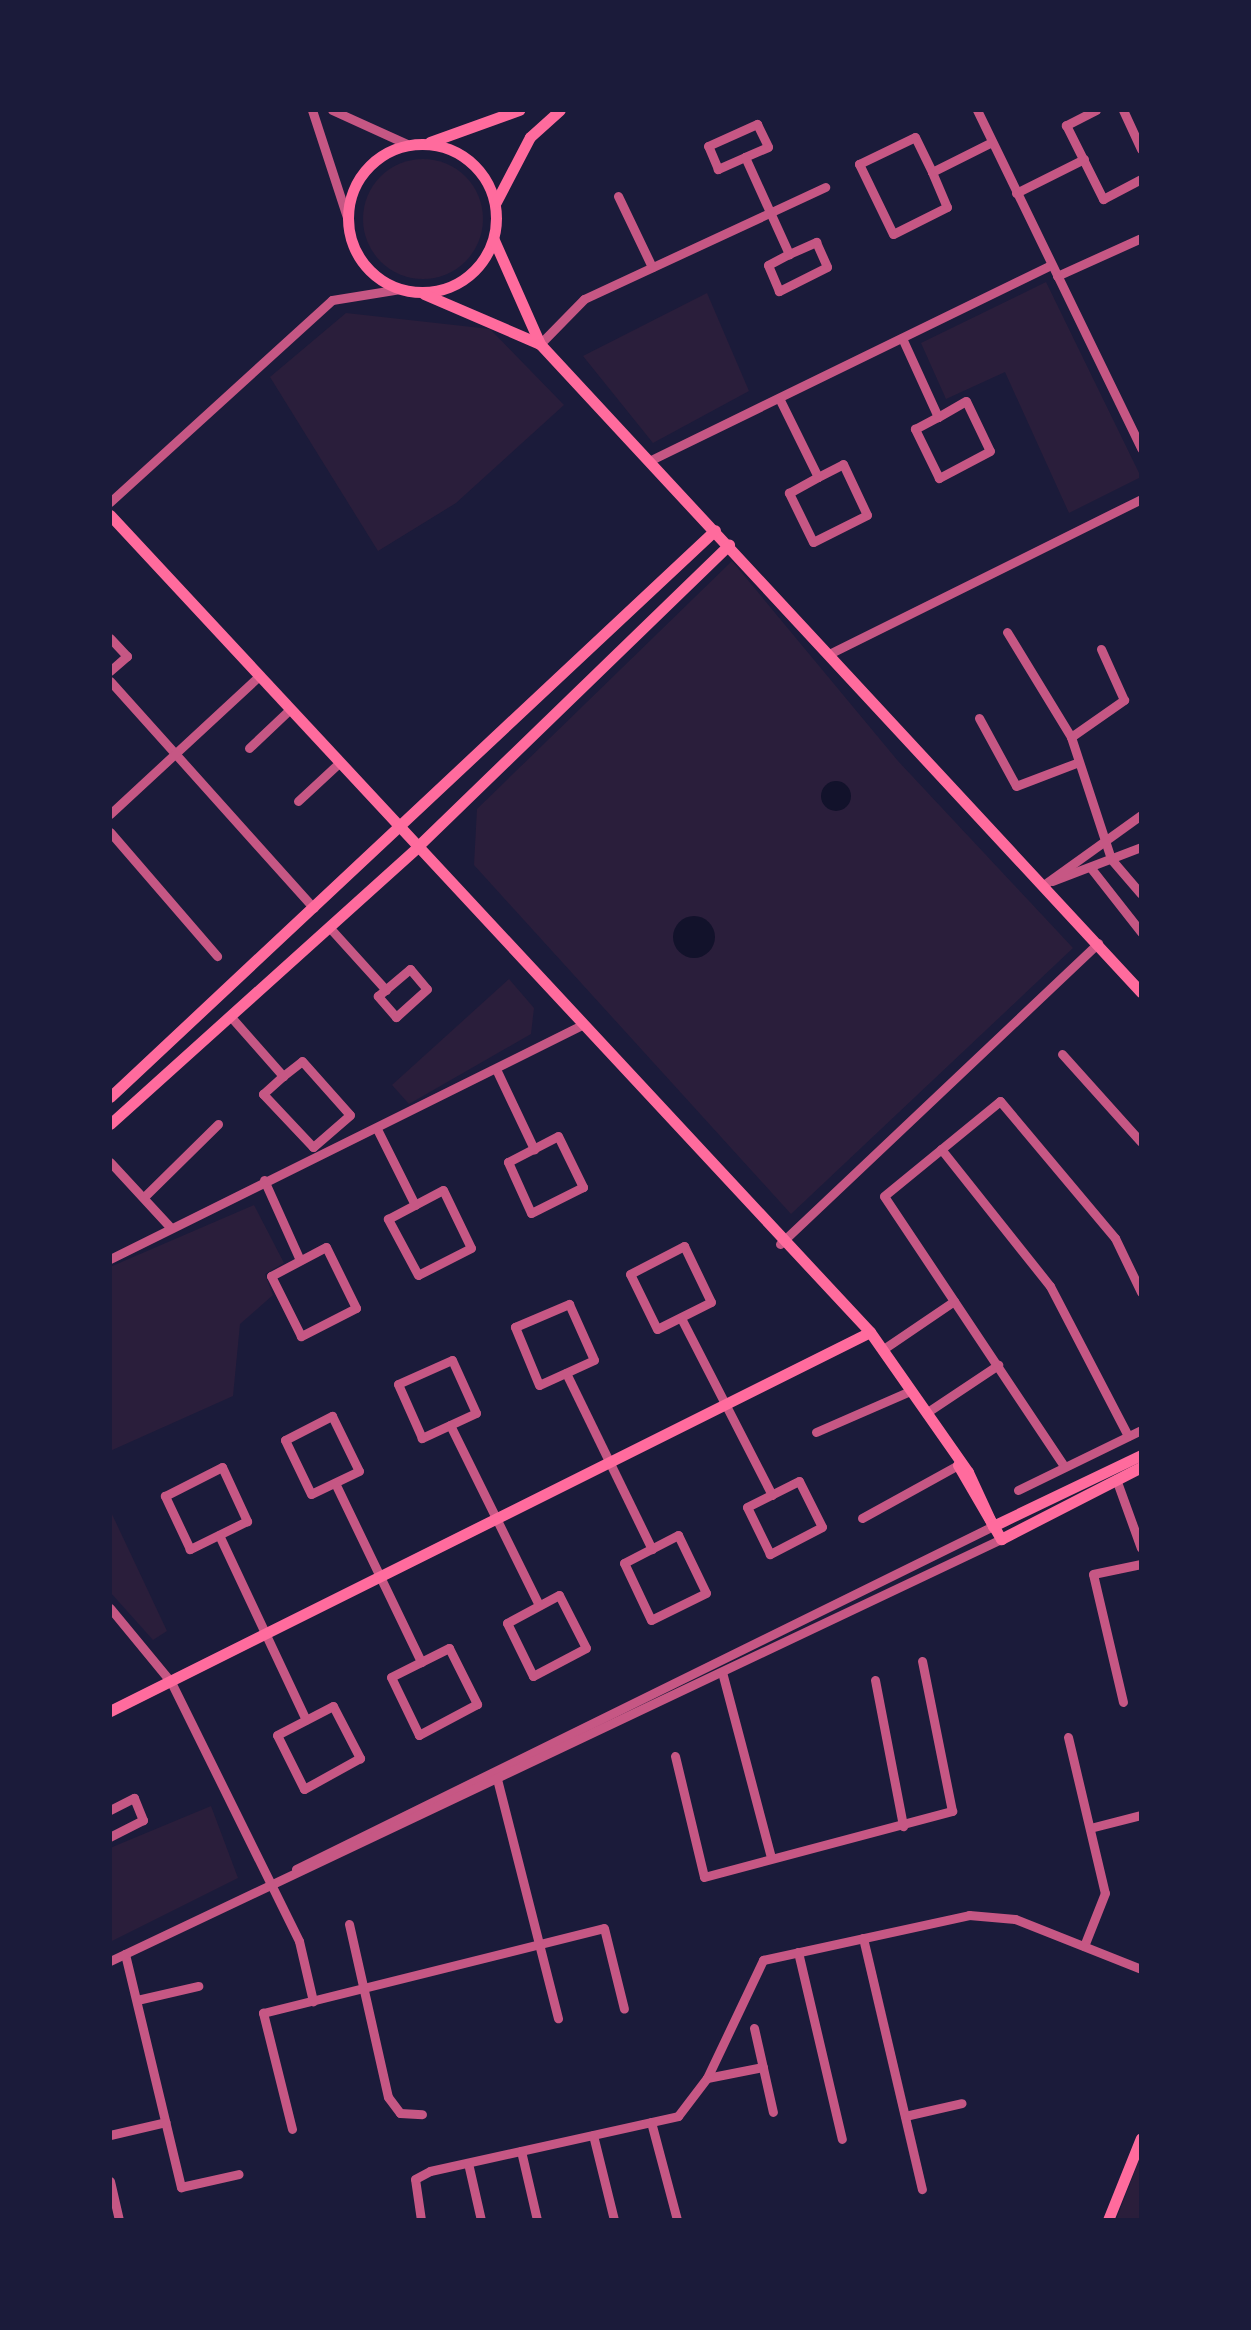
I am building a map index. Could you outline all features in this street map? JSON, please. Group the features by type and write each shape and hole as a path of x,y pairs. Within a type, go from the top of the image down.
{"main road":[{"path":"519,110 426,142 406,144 370,164 348,220 369,270 400,289 420,292 540,344"},
{"path":"560,110 530,138 496,202 494,240 540,344 1045,884 1141,992"},
{"path":"426,142 463,154 496,202"},
{"path":"420,292 473,273 494,240"},
{"path":"110,515 780,1244 870,1332 926,1413 1000,1539 1141,1467"},
{"path":"110,1098 716,530"},
{"path":"110,1124 416,848 730,545"},
{"path":"314,908 329,927"},
{"path":"110,1711 729,1407 870,1332"},
{"path":"993,1526 1141,1455"},
{"path":"1108,2220 1141,2138"}],"street":[{"path":"312,110 348,220"},
{"path":"332,110 406,144"},
{"path":"977,110 1141,448"},
{"path":"1096,110 1066,125 1103,199 1141,179"},
{"path":"1123,110 1141,149"},
{"path":"757,124 768,147 745,157 718,169 708,146 757,124"},
{"path":"915,137 932,172 947,207 893,234 859,164 915,137"},
{"path":"932,172 992,142"},
{"path":"745,157 790,254"},
{"path":"1016,193 1084,158"},
{"path":"540,344 584,299 825,187"},
{"path":"618,196 652,267"},
{"path":"1057,276 1141,238"},
{"path":"816,242 827,267 779,292 768,265 790,254 816,242"},
{"path":"650,460 1052,265"},
{"path":"110,502 332,300 400,289"},
{"path":"902,338 938,417"},
{"path":"780,398 818,477"},
{"path":"966,401 990,451 939,478 915,429 938,417 966,401"},
{"path":"842,464 867,515 813,542 789,493 818,477 842,464"},
{"path":"831,654 1141,499"},
{"path":"1006,632 1071,737 1111,859 1141,894"},
{"path":"110,638 126,656 110,672"},
{"path":"1071,737 1124,700 1101,649"},
{"path":"110,814 258,676"},
{"path":"110,681 314,908"},
{"path":"249,748 289,710"},
{"path":"978,718 1016,786 1079,762"},
{"path":"298,802 338,764"},
{"path":"1045,884 1104,834 1141,815"},
{"path":"110,832 217,956"},
{"path":"1045,884 1141,847"},
{"path":"1090,867 1141,932"},
{"path":"329,927 386,990"},
{"path":"780,1244 1098,943"},
{"path":"410,969 426,989 396,1017 378,996 386,990 410,969"},
{"path":"231,1017 283,1076"},
{"path":"110,1259 580,1026"},
{"path":"1062,1054 1141,1142"},
{"path":"302,1060 350,1115 312,1147 263,1094 283,1076 302,1060"},
{"path":"496,1068 534,1149"},
{"path":"1064,1466 884,1196 1000,1102 1115,1238 1141,1292"},
{"path":"144,1197 218,1124"},
{"path":"377,1129 415,1205"},
{"path":"558,1136 584,1187 531,1213 508,1162 534,1149 558,1136"},
{"path":"941,1149 1050,1286 1128,1436"},
{"path":"110,1162 170,1226"},
{"path":"264,1180 300,1260"},
{"path":"443,1190 471,1248 418,1275 388,1219 415,1205 443,1190"},
{"path":"684,1246 710,1302 681,1318 658,1329 630,1274 684,1246"},
{"path":"326,1247 356,1308 302,1336 271,1276 300,1260 326,1247"},
{"path":"882,1350 954,1300"},
{"path":"569,1304 594,1360 566,1373 540,1385 515,1327 569,1304"},
{"path":"681,1318 772,1494"},
{"path":"452,1360 476,1413 450,1424 422,1438 398,1384 452,1360"},
{"path":"926,1413 998,1365"},
{"path":"566,1373 652,1549"},
{"path":"816,1432 910,1391"},
{"path":"332,1416 359,1471 335,1482 311,1494 285,1440 332,1416"},
{"path":"450,1424 539,1605"},
{"path":"1018,1490 1141,1430"},
{"path":"862,1518 958,1465"},
{"path":"222,1467 247,1521 219,1535 190,1549 165,1496 222,1467"},
{"path":"1116,1479 1141,1548"},
{"path":"799,1481 822,1527 770,1554 747,1508 772,1494 799,1481"},
{"path":"335,1482 420,1662"},
{"path":"496,1776 993,1526"},
{"path":"219,1535 263,1637 306,1720"},
{"path":"678,1535 706,1593 651,1620 624,1563 652,1549 678,1535"},
{"path":"110,1961 1000,1539"},
{"path":"1124,1702 1093,1574 1141,1564"},
{"path":"559,1595 586,1648 533,1676 506,1623 539,1605 559,1595"},
{"path":"110,1608 171,1682 271,1884 313,2001"},
{"path":"449,1648 477,1704 419,1735 391,1677 420,1662 449,1648"},
{"path":"675,1756 704,1877 952,1811 922,1661"},
{"path":"722,1672 772,1858"},
{"path":"875,1680 903,1826"},
{"path":"333,1706 360,1758 304,1789 277,1735 306,1720 333,1706"},
{"path":"1068,1737 1105,1893 1084,1946"},
{"path":"496,1776 558,2018"},
{"path":"110,1837 143,1820 134,1798 112,1805"},
{"path":"1090,1828 1141,1815"},
{"path":"420,2220 415,2179 468,2162 678,2116 707,2078 748,1977 762,1960 968,1915 1015,1919 1141,1969"},
{"path":"349,1924 388,2098 400,2113 422,2114"},
{"path":"292,2128 263,2014 604,1928 624,2009"},
{"path":"863,1938 922,2189"},
{"path":"798,1952 842,2139"},
{"path":"125,1954 181,2187 239,2174"},
{"path":"136,2000 198,1986"},
{"path":"754,2028 773,2112"},
{"path":"707,2078 763,2066"},
{"path":"905,2116 962,2103"},
{"path":"110,2135 166,2122"},
{"path":"651,2122 676,2220"},
{"path":"593,2135 614,2220"},
{"path":"522,2150 537,2220"},
{"path":"468,2162 481,2220"},
{"path":"110,2181 119,2220"}],"shaded area":[{"path":"423,159 446,164 465,177 478,196 483,219 478,242 465,261 446,274 423,279 400,274 381,261 368,242 363,219 368,196 381,177 400,164"},
{"path":"1046,282 1141,477 1069,513 1005,372 946,399 921,343"},
{"path":"707,293 749,391 653,443 583,356"},
{"path":"346,313 490,329 564,405 456,503 378,551 270,377"},
{"path":"732,561 898,761 1073,948 791,1214 474,865 477,809"},
{"path":"836,781 847,785 851,796 847,807 836,811 825,807 821,796 825,785"},
{"path":"694,916 709,922 715,937 709,952 694,958 679,952 673,937 679,922"},
{"path":"509,979 534,1008 531,1034 409,1104 392,1085"},
{"path":"254,1205 284,1263 265,1274 273,1295 240,1324 233,1396 110,1451 110,1267"},
{"path":"110,1510 167,1631 153,1640 110,1592"},
{"path":"211,1806 238,1878 110,1942 110,1848"},
{"path":"1141,2155 1141,2220 1116,2220"}]}
